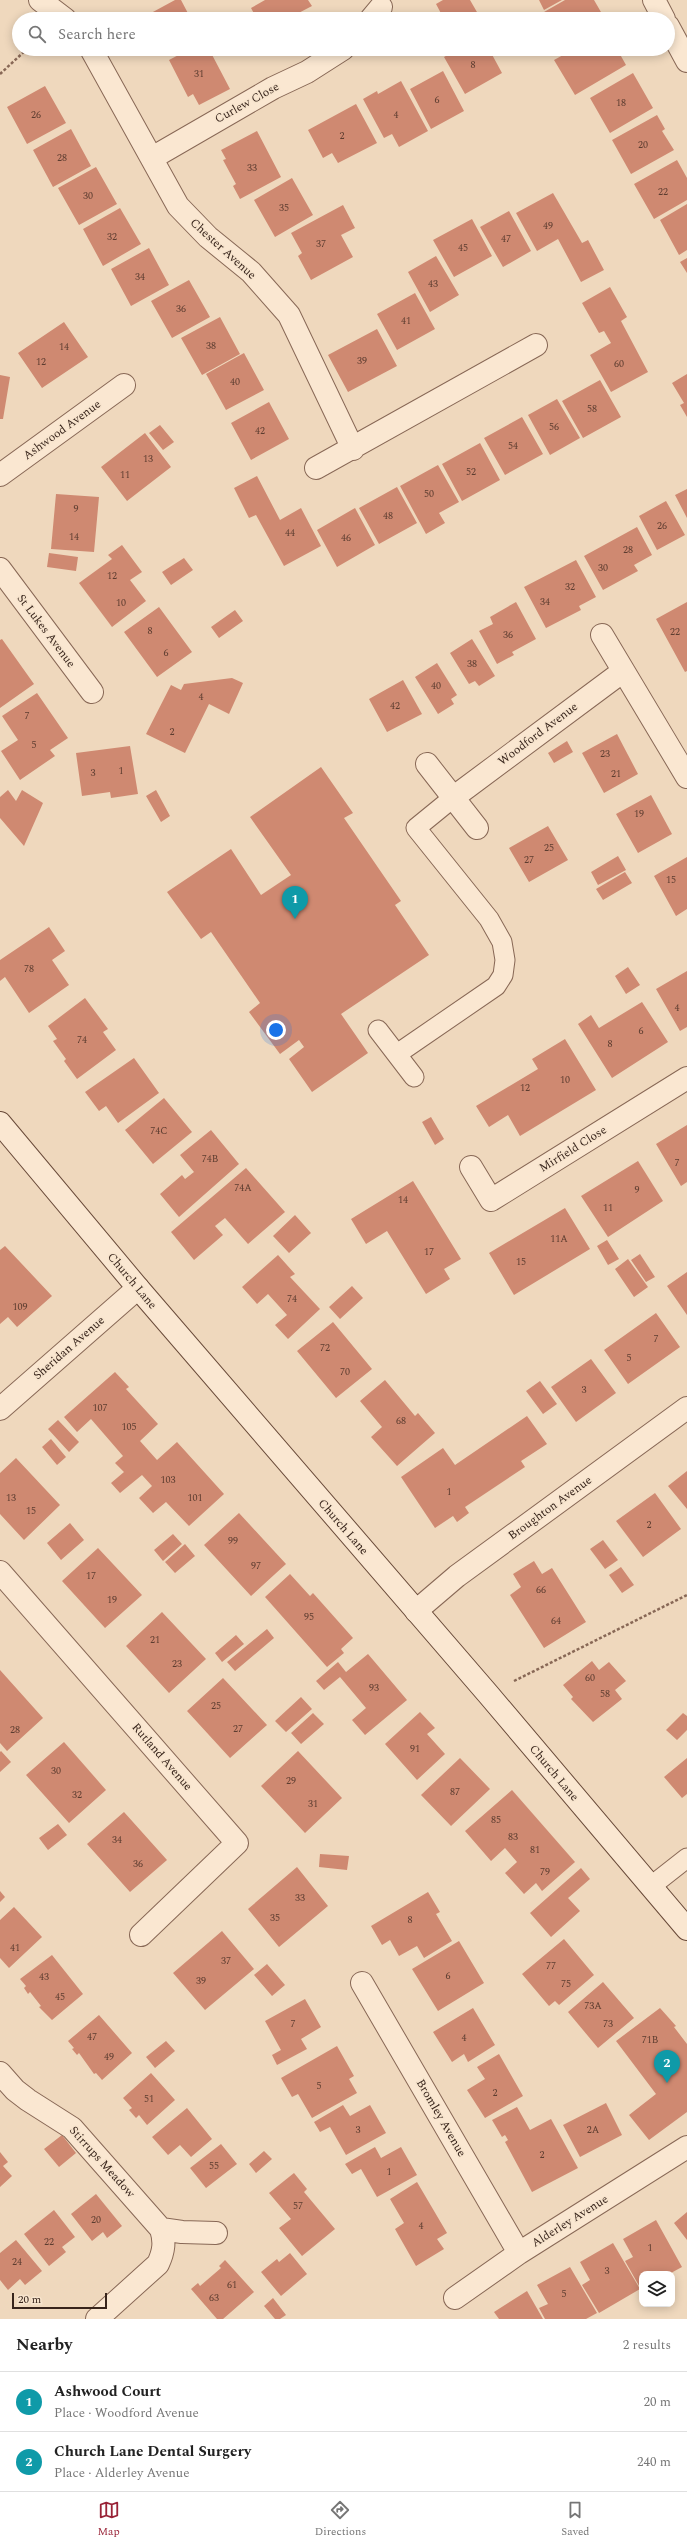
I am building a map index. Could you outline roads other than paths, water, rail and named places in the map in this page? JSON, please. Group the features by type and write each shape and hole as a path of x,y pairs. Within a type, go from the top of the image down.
{"street":[{"path":"40,0 56,12"},
{"path":"654,0 660,12"},
{"path":"675,39 687,60"},
{"name":"Chester Avenue","path":"95,56 178,206 208,237 251,272 289,315 354,449"},
{"name":"Curlew Close","path":"152,158 272,88 306,72 332,56"},
{"path":"316,468 354,449 536,345"},
{"name":"Ashwood Avenue","path":"0,475 124,385"},
{"name":"St Lukes Avenue","path":"0,569 92,692"},
{"path":"602,635 622,672 687,777"},
{"name":"Woodford Avenue","path":"454,797 622,672"},
{"path":"428,764 477,828"},
{"name":"Mirfield Close","path":"471,1167 491,1200 687,1078"},
{"name":"Church Lane","path":"0,1123 138,1288 488,1694 687,1929"},
{"name":"Sheridan Avenue","path":"0,1409 138,1288"},
{"name":"Broughton Avenue","path":"416,1611 457,1576 687,1408"},
{"name":"Rutland Avenue","path":"0,1572 237,1843 141,1934"},
{"name":"Bromley Avenue","path":"362,1983 519,2253"},
{"name":"Stirrups Meadow","path":"0,2073 15,2090 28,2100 72,2128 161,2229"},
{"name":"Alderley Avenue","path":"455,2298 519,2253 687,2147"},
{"path":"97,2319 158,2264 164,2252 164,2240 161,2229 182,2232 216,2233"}],"lane":[{"path":"397,1054 496,986 503,975 505,960 502,942 489,919 416,828 454,797"},
{"path":"378,1030 414,1077"},
{"path":"650,1887 687,1858"}],"place":[{"name":"Ashwood Court","path":"295,919"},
{"name":"Church Lane Dental Surgery","path":"667,2083"}]}
